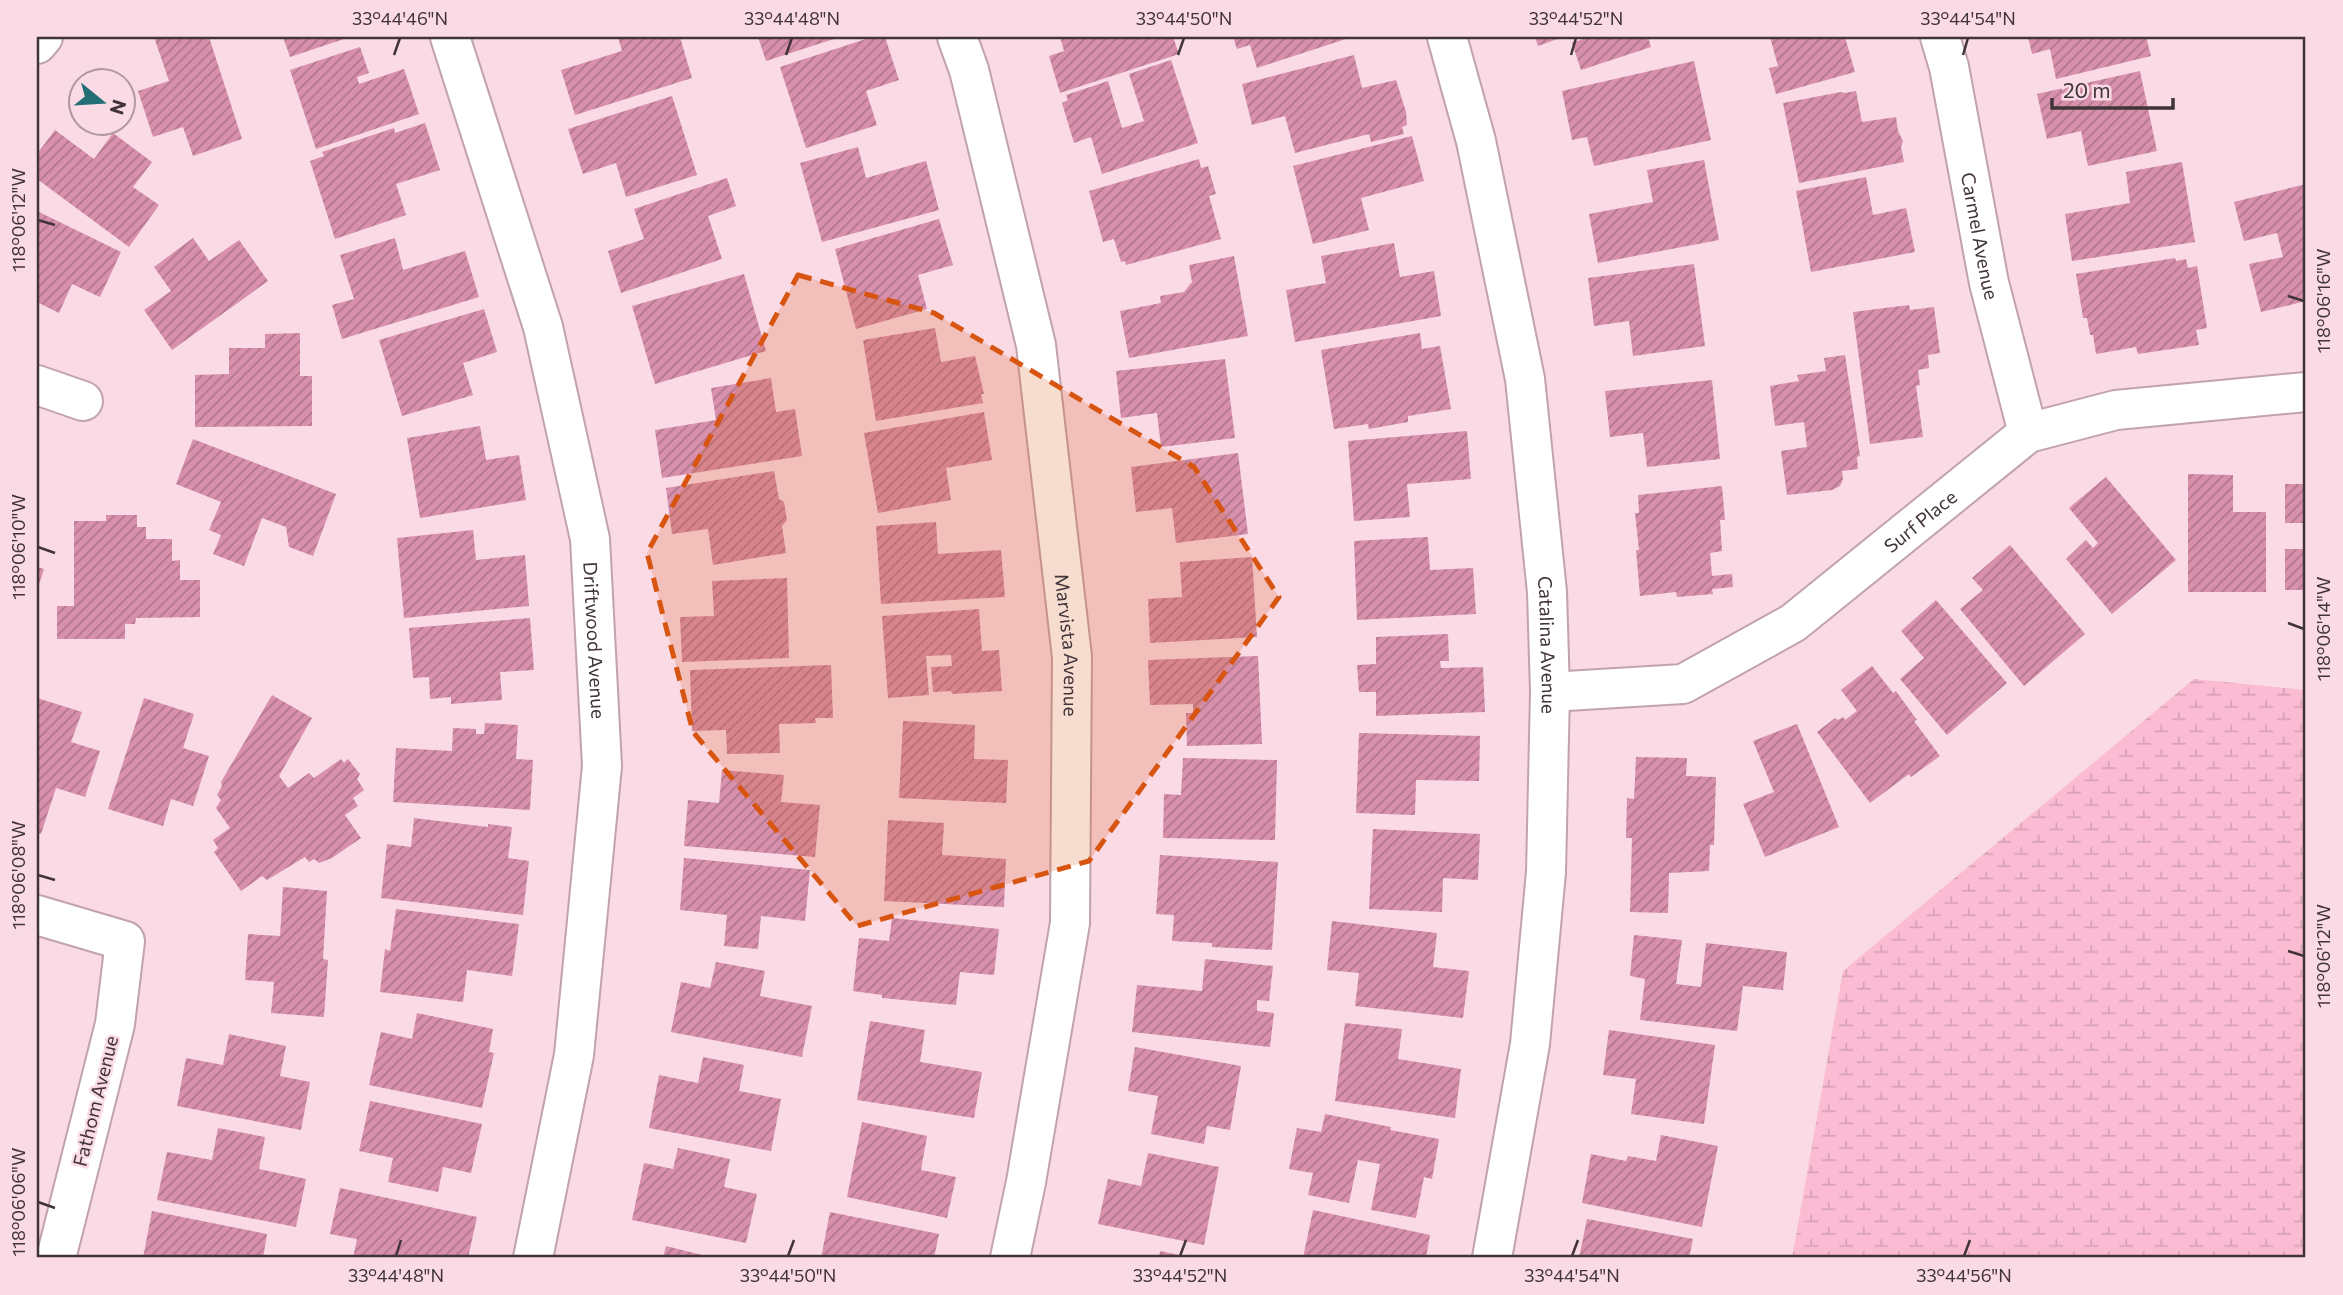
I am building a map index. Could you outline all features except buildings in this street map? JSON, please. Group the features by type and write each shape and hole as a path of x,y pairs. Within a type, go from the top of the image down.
{"street":[{"path":"37,44 43,37"},
{"name":"Driftwood Avenue","path":"450,37 543,327 590,539 602,766 574,1055 533,1258"},
{"name":"Marvista Avenue","path":"957,37 970,70 1036,345 1072,657 1070,923 1010,1258"},
{"name":"Catalina Avenue","path":"1447,37 1476,141 1525,379 1547,592 1550,692 1546,872 1530,1044 1493,1258"},
{"name":"Carmel Avenue","path":"1940,37 1949,66 1990,283 2028,433"},
{"path":"37,385 83,401"},
{"name":"Surf Place","path":"1550,692 1683,684 1793,623 2028,433 2116,410 2306,393"},
{"name":"Fathom Avenue","path":"37,915 125,941 115,1024 55,1258"}],"highlighted area":[{"path":"798,275 934,313 1194,467 1279,597 1089,861 857,926 693,732 647,553"}],"green space":[{"path":"2194,679 2306,690 2306,1258 1792,1258 1843,971"}]}
